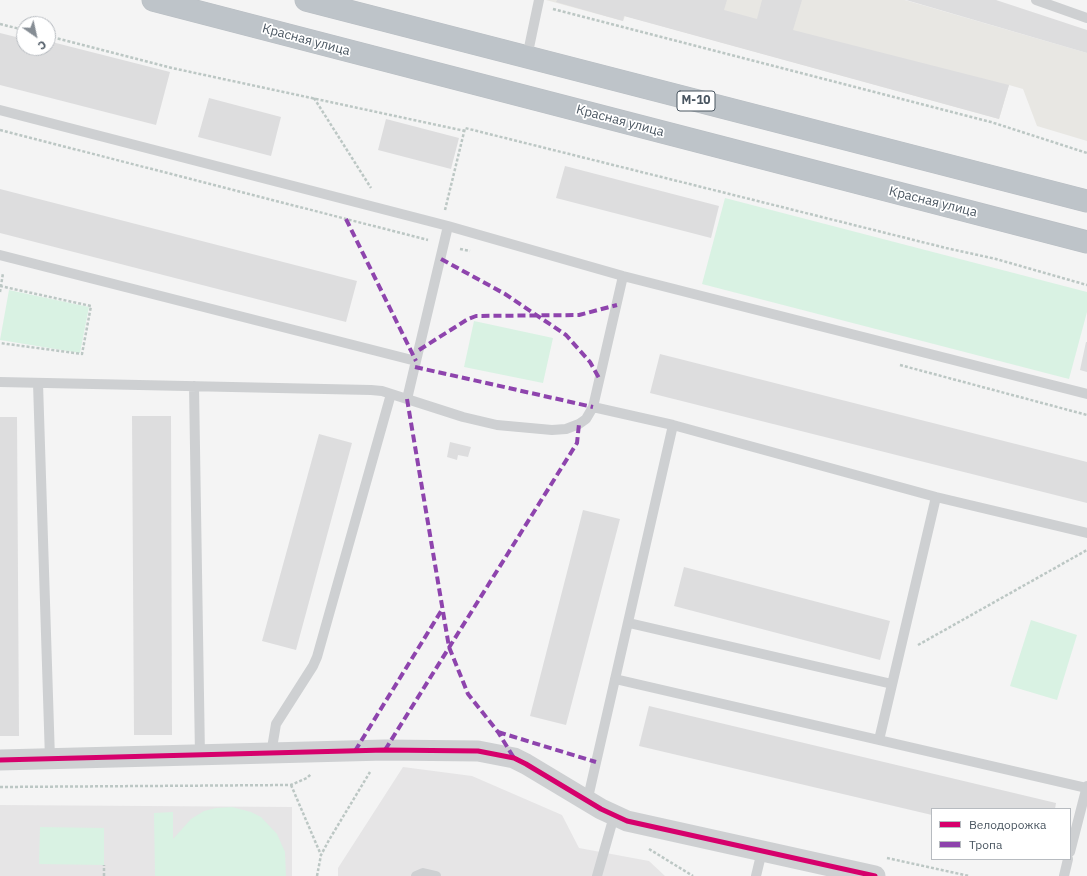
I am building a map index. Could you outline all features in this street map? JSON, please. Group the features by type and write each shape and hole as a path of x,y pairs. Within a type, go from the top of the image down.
{"highway":[{"name":"Красная улица","path":"152,0 1087,242"},
{"name":"М-10","path":"306,0 1087,202"}],"street":[{"path":"0,760 200,756 384,750 456,750 496,754 526,764 587,802 614,816 875,876"}],"lane":[{"path":"1036,0 1087,18"},
{"path":"527,57 538,3"},
{"path":"0,110 385,210 623,276 1087,394"},
{"path":"407,399 445,226"},
{"path":"0,255 416,361"},
{"path":"0,382 371,390 391,394 463,417 498,425 552,430 566,429 579,424 586,419 593,407 623,276"},
{"path":"38,383 50,759"},
{"path":"194,386 200,756"},
{"path":"271,754 276,724 313,666 317,657 391,394"},
{"path":"593,407 673,426 936,497 1087,533"},
{"path":"587,802 673,426"},
{"path":"879,740 936,497"},
{"path":"629,623 892,684"},
{"path":"615,679 1087,787 1071,848"},
{"path":"597,876 614,816"},
{"path":"756,876 762,851"},
{"path":"1064,876 1068,860"},
{"path":"416,876 420,873 436,876"}],"path":[{"path":"538,3 991,122 1087,153"},
{"path":"0,24 16,28"},
{"path":"56,38 172,68 314,97 465,131"},
{"path":"314,97 385,210"},
{"path":"445,226 465,128 996,259 1087,285"},
{"path":"0,286 91,306 82,354 0,343"},
{"path":"899,656 1087,550"},
{"path":"317,876 321,855 346,809 384,750"},
{"path":"0,787 292,784 307,778 316,770"},
{"path":"292,784 321,855"},
{"path":"642,846 693,876"},
{"path":"104,865 104,876"}],"shaded area":[{"path":"546,0 905,0 1087,53 1087,141 1037,126 1023,89 1009,85 999,119 625,16 623,21"},
{"path":"403,767 472,776 562,815 579,848 649,861 665,876 338,876 338,868"},
{"path":"0,805 292,807 292,876 0,876"}],"green space":[{"path":"725,198 1087,292 1087,312 1069,379 702,284"},
{"path":"9,290 89,307 80,353 0,340"},
{"path":"474,321 553,338 543,383 464,367"},
{"path":"1031,620 1077,635 1057,700 1010,686"},
{"path":"232,807 251,812 261,817 277,834 285,852 286,876 155,876 154,813 173,812 173,839 191,819 204,811 216,808"},
{"path":"40,827 104,828 104,865 39,864"}],"building":[{"path":"557,0 727,0 724,10 757,19 762,0 802,0 793,30 1009,85 999,119 624,16 623,21 556,2"},
{"path":"906,0 996,0 1087,30 1087,53"},
{"path":"0,33 16,37 16,56 56,56 56,43 170,72 156,125 0,85"},
{"path":"209,98 281,117 271,156 198,137"},
{"path":"386,119 459,138 451,169 378,150"},
{"path":"565,166 719,206 711,238 556,198"},
{"path":"0,189 357,281 346,322 0,233"},
{"path":"1087,342 1087,372 1080,370"},
{"path":"660,354 1087,462 1087,503 650,393"},
{"path":"132,416 171,416 172,735 134,735"},
{"path":"0,417 17,417 19,736 0,736"},
{"path":"319,434 352,443 296,650 262,641"},
{"path":"450,442 471,447 468,457 458,455 457,460 447,457"},
{"path":"583,510 620,519 566,725 530,716"},
{"path":"684,567 890,621 880,660 674,606"},
{"path":"649,706 1056,803 1055,808 931,808 931,815 639,746"}],"marked path":[{"path":"346,219 416,361"},
{"path":"441,259 505,294 566,335 590,362 599,378"},
{"path":"419,350 468,319 476,316 579,315 617,305"},
{"path":"415,367 593,407"},
{"path":"407,399 449,647 468,694 498,732 514,758"},
{"path":"385,750 577,443 579,424"},
{"path":"355,751 443,608"},
{"path":"498,732 596,762"}],"cycle path":[{"path":"0,760 385,750 478,751 514,758 601,809 627,821 875,876"}]}
